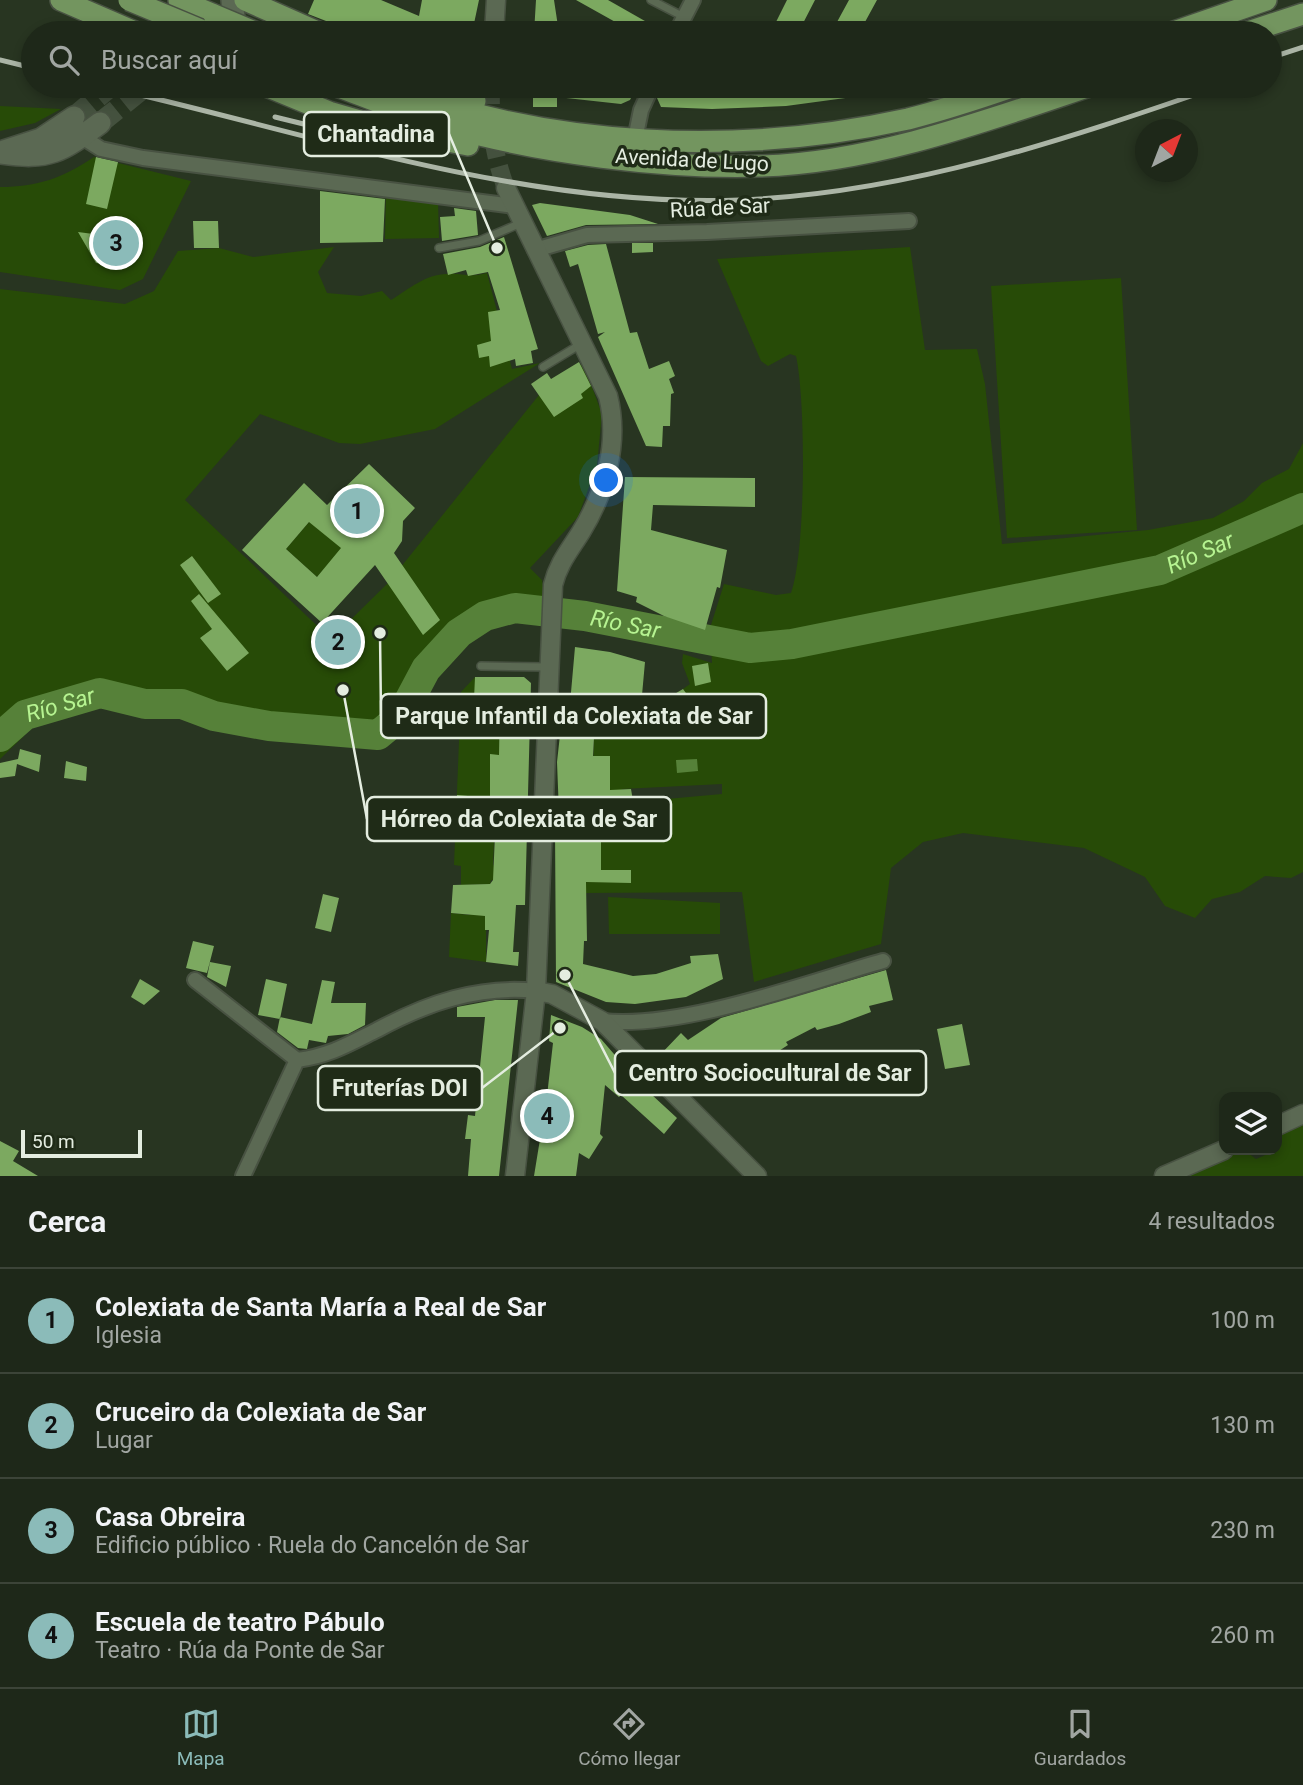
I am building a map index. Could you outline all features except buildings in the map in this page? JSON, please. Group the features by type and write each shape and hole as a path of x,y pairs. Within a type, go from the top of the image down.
{"highway":[{"path":"61,0 109,21"},
{"path":"129,0 179,21"},
{"path":"179,0 229,21"},
{"path":"245,0 293,21"},
{"path":"1206,21 1266,0"},
{"path":"1282,21 1303,14"},
{"path":"295,98 329,112 391,131 589,167 681,173 762,166"},
{"name":"Avenida de Lugo","path":"370,98 447,126 572,153 762,166 849,155 911,143 1052,98"},
{"name":"Avenida de Lugo","path":"430,98 506,120 564,131 635,139 710,141 813,135 909,118 978,98"},
{"path":"469,98 506,120"}],"main road":[{"path":"141,21 143,0"},
{"path":"232,0 233,21"},
{"path":"0,153 32,158 57,152 78,127 100,123"}],"street":[{"path":"495,21 496,0"},
{"path":"682,21 693,0"},
{"path":"635,139 646,98"},
{"path":"964,98 972,100"},
{"path":"78,127 101,149 143,158 514,206"},
{"path":"506,188 612,410 610,461 593,512 564,555 553,585 537,991 515,1176"},
{"name":"Rúa de Sar","path":"535,250 587,235 707,232 909,221"},
{"path":"602,1021 620,1023 666,1018 745,1001 883,961"},
{"path":"195,980 297,1060 330,1055 436,1002 481,991 537,991 552,994 602,1021 757,1176"},
{"path":"243,1176 297,1060"},
{"path":"1282,1124 1303,1114"},
{"path":"1164,1176 1219,1152"}],"lane":[{"path":"651,0 673,21"},
{"path":"439,248 479,242 522,222"},
{"path":"543,367 582,344"},
{"path":"481,666 550,667"}],"shaded area":[{"path":"0,106 61,109 35,123 0,131"},
{"path":"94,157 191,181 143,279 120,290 0,272 0,187 49,180"},
{"path":"386,193 438,201 439,238 385,239"},
{"path":"334,247 318,272 327,293 361,296 382,291 391,300 418,283 439,275 487,273 512,369 540,363 435,429 360,444 339,443 260,414 185,500 331,639 388,583 539,395 583,363 602,414 597,465 578,517 530,568 542,580 545,600 508,602 475,616 434,653 416,678 397,714 376,732 270,721 215,710 185,699 147,698 99,686 21,712 24,736 0,759 0,289 125,304 154,291 178,251 219,248 253,257"},
{"path":"910,247 925,350 977,349 985,384 1002,544 1148,530 1213,518 1244,501 1262,483 1289,469 1303,443 1303,872 1291,878 1265,876 1240,892 1212,899 1195,918 1165,906 1145,877 1084,848 963,833 923,842 891,868 881,944 754,982 742,892 581,893 600,827 611,826 610,805 593,765 595,718 638,722 640,713 644,712 658,734 697,709 683,689 690,684 682,663 683,654 712,663 710,628 724,584 776,595 791,593 796,573 802,511 803,440 796,356 790,354 768,366 761,361 717,259","holes":["722,784 722,794 622,803 622,789"]},
{"path":"1121,278 1137,530 1007,538 991,286"},
{"path":"315,515 346,544 317,577 286,549"},
{"path":"475,677 475,699 500,698 499,755 490,755 490,780 497,781 493,864 500,880 491,880 490,884 461,885 461,866 454,865 461,692"},
{"path":"697,759 698,771 677,773 676,760"},
{"path":"608,897 720,903 720,934 609,934"},
{"path":"486,903 486,962 449,957 451,913 469,915"},
{"path":"1303,1123 1303,1176 1182,1176 1232,1155 1251,1155 1256,1159 1265,1155 1282,1155 1282,1133"}],"waterway":[{"name":"Río Sar","path":"0,737 25,715 100,693 145,704 182,704 214,716 269,726 378,735 401,716 426,669 459,633 485,616 515,608 585,616 750,648 792,644 1160,570 1303,508"}],"tunnel":[{"path":"74,117 97,98"},
{"path":"100,123 131,98"},
{"path":"491,98 493,138 506,188"}],"railway":[{"path":"1282,54 1303,47"},
{"path":"0,60 21,65"},
{"path":"152,98 418,164 498,180 578,192 659,199 740,200 864,187 925,175 1044,144 1185,98"},
{"path":"275,117 414,151"}],"place":[{"name":"Casa Obreira","path":"116,243"},
{"name":"Chantadina","path":"497,248"},
{"name":"Colexiata de Santa María a Real de Sar","path":"357,511"},
{"name":"Parque Infantil da Colexiata de Sar","path":"380,633"},
{"name":"Cruceiro da Colexiata de Sar","path":"338,642"},
{"name":"Hórreo da Colexiata de Sar","path":"343,690"},
{"name":"Centro Sociocultural de Sar","path":"565,975"},
{"name":"Fruterías DOI","path":"560,1028"},
{"name":"Escuela de teatro Pábulo","path":"547,1116"}]}
